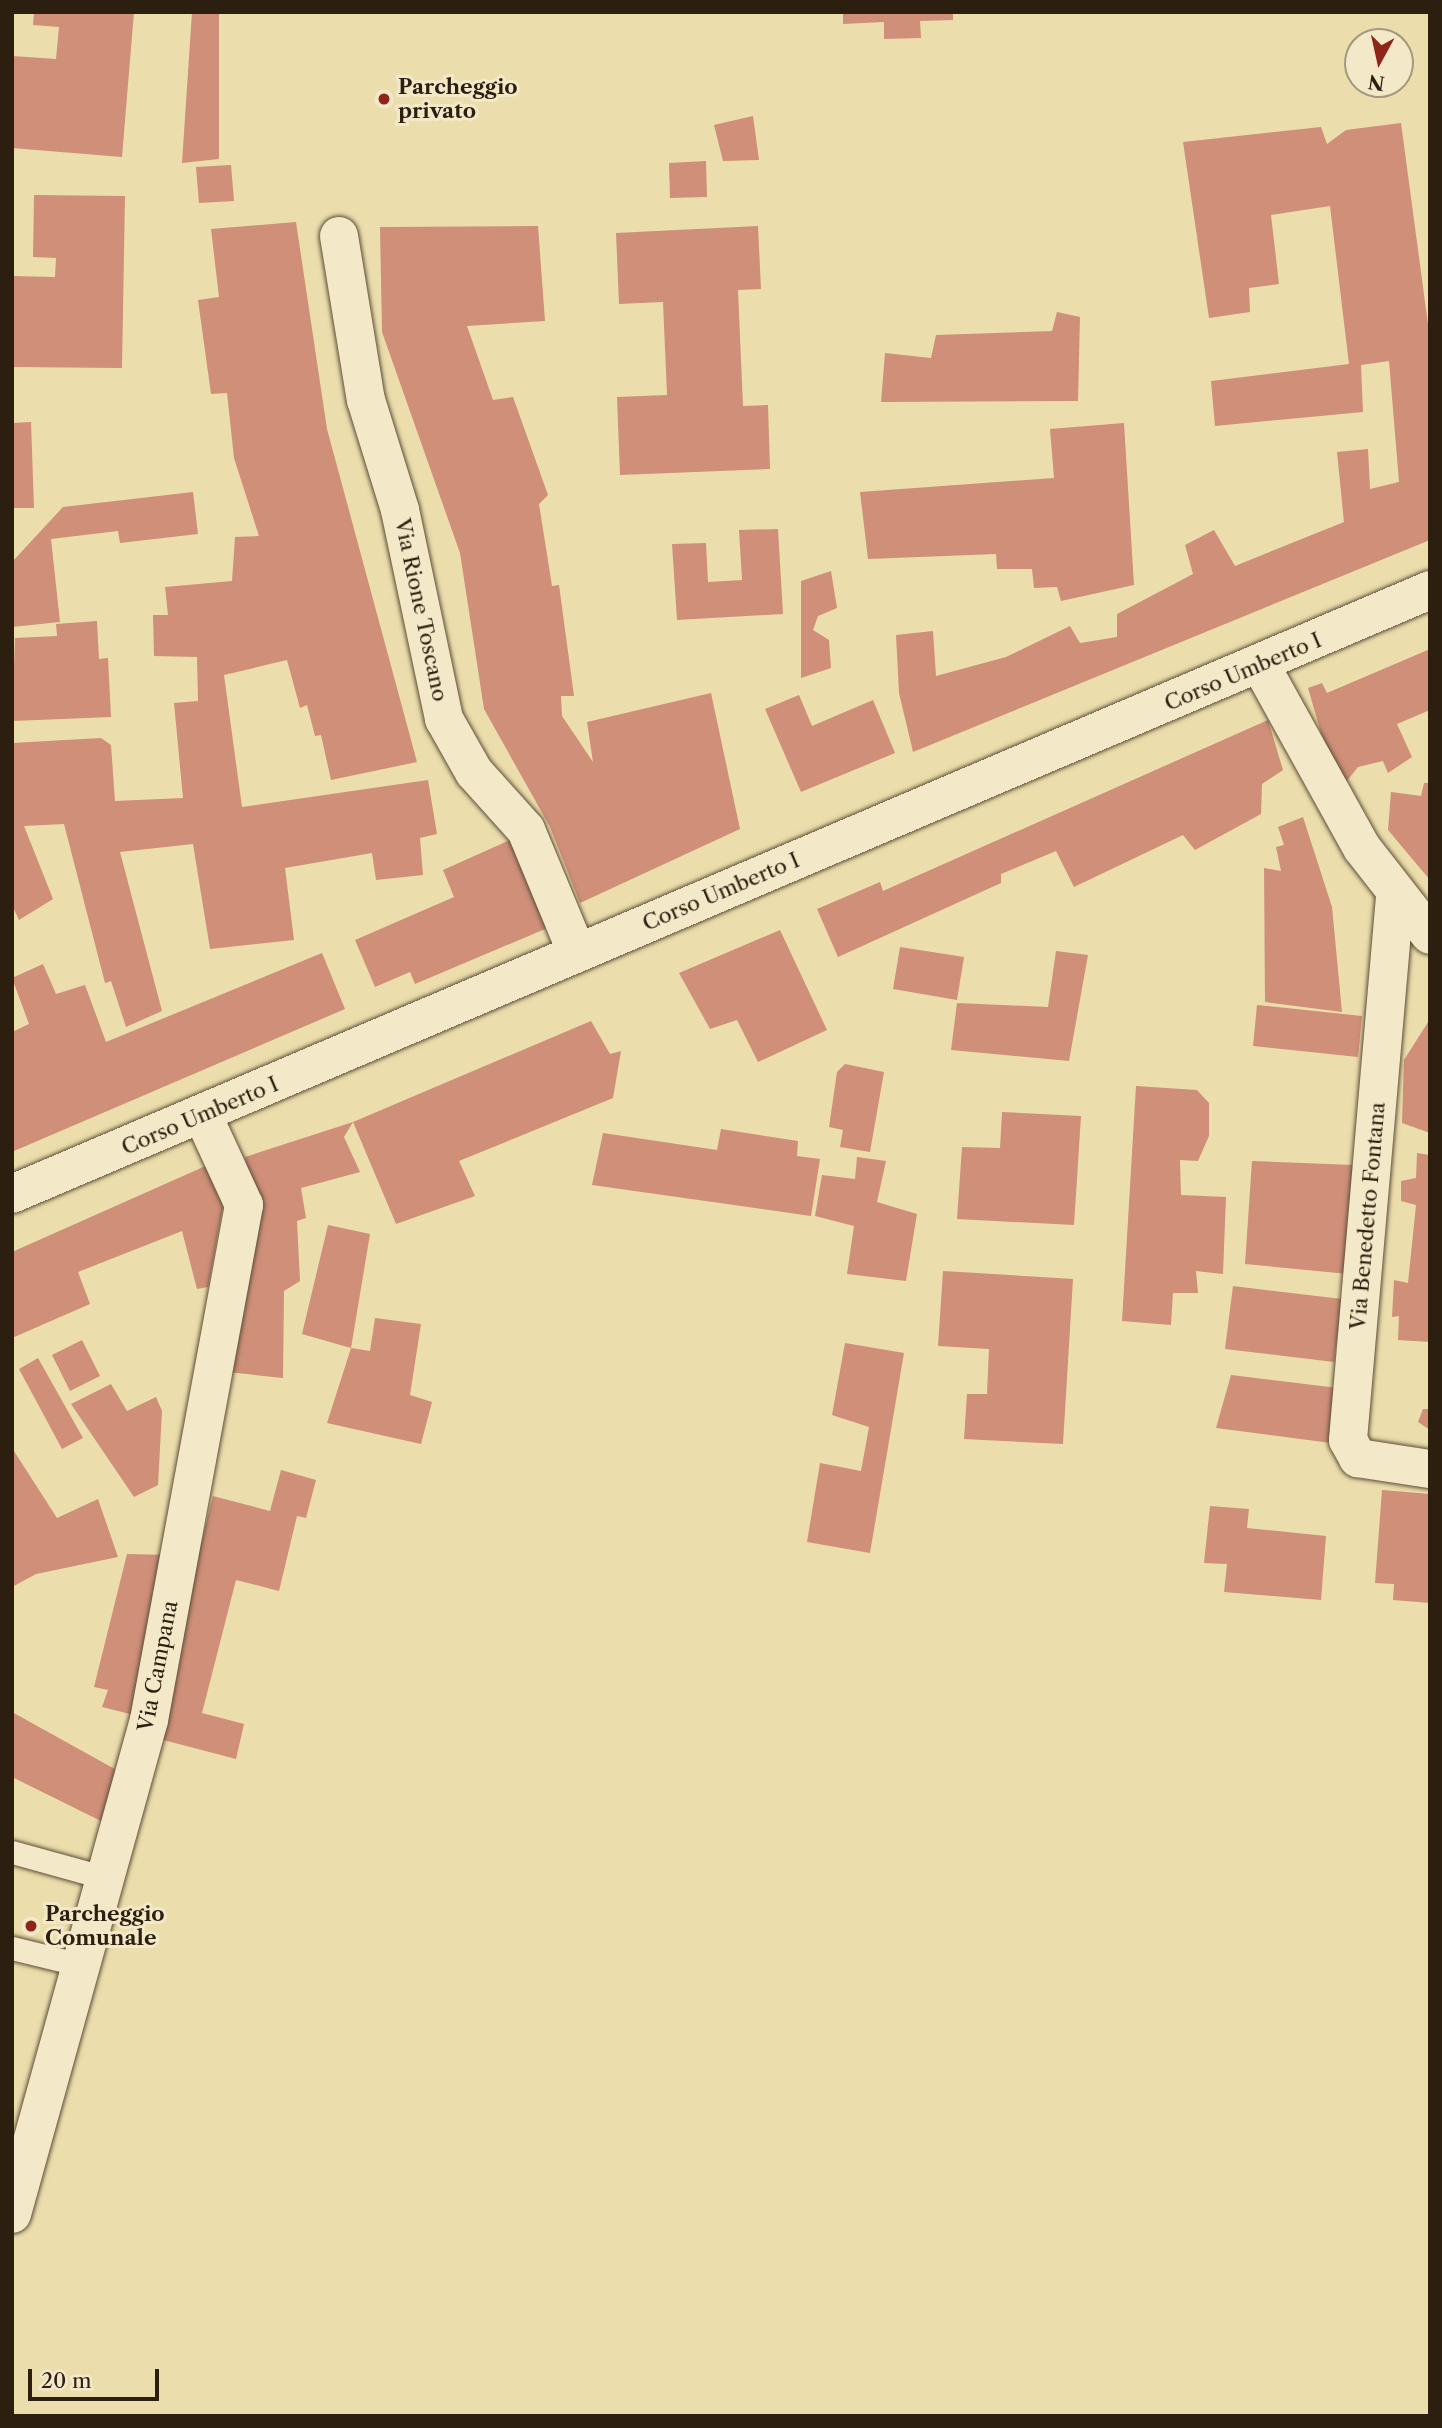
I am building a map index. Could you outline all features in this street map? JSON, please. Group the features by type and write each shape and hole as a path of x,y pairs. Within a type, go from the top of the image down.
{"street":[{"name":"Via Rione Toscano","path":"339,236 366,400 401,510 444,719 474,772 526,830 577,953"},
{"name":"Corso Umberto I","path":"12,1194 203,1116 577,953 1261,666 1430,590"},
{"path":"1261,666 1395,897 1430,935"},
{"name":"Via Benedetto Fontana","path":"1395,897 1348,1440 1357,1458 1430,1469"},
{"name":"Via Campana","path":"12,2214 149,1720 244,1205 203,1116"}],"lane":[{"path":"12,1852 106,1878"},
{"path":"12,1948 82,1965"}],"building":[{"path":"34,12 134,12 122,157 12,148 12,56 56,59 59,27 33,25"},
{"path":"192,12 219,12 219,159 182,163"},
{"path":"843,12 953,12 953,20 920,21 921,38 884,39 884,22 843,24"},
{"path":"753,116 759,160 723,161 714,125"},
{"path":"1401,123 1430,339 1430,540 913,752 899,693 896,635 933,631 936,676 1006,657 1070,626 1080,643 1117,637 1117,614 1193,574 1185,545 1214,530 1235,566 1344,522 1337,452 1368,449 1370,489 1399,482 1389,361 1361,365 1363,412 1215,426 1211,381 1349,364 1330,206 1271,215 1279,284 1249,288 1250,312 1209,318 1183,142 1321,127 1327,144 1346,130"},
{"path":"706,161 707,197 670,198 669,163"},
{"path":"231,165 234,201 199,203 196,167"},
{"path":"34,195 125,196 122,368 12,367 12,276 55,277 56,258 33,257"},
{"path":"296,222 327,429 417,762 331,780 321,735 315,736 307,705 300,708 287,660 224,675 242,807 428,780 437,834 420,838 423,875 376,880 372,853 285,868 294,940 210,949 193,844 120,852 162,1011 126,1027 111,981 105,983 64,824 24,826 53,899 19,920 12,905 12,743 101,738 111,745 115,801 183,798 174,703 198,701 197,657 154,656 153,615 168,615 165,587 232,581 235,537 259,536 234,458 227,393 211,394 198,300 219,297 211,229"},
{"path":"538,226 545,321 467,326 493,400 513,397 548,495 539,504 552,586 559,585 574,696 561,696 562,716 593,762 587,722 711,693 740,829 580,903 550,827 484,709 460,553 382,332 380,227"},
{"path":"758,226 761,289 738,290 743,406 768,405 770,469 620,475 617,397 667,395 663,302 619,304 616,233"},
{"path":"1057,312 1080,317 1078,401 881,402 885,353 931,358 936,335 1052,331"},
{"path":"31,422 34,508 12,508 12,423"},
{"path":"1124,423 1134,585 1061,601 1057,587 1034,588 1032,569 997,569 996,554 868,559 860,492 1054,478 1050,429"},
{"path":"193,492 198,534 120,543 118,531 51,539 60,622 12,627 12,562 63,507"},
{"path":"778,529 783,614 677,620 672,544 706,543 708,582 742,580 739,530"},
{"path":"831,571 837,608 818,616 813,630 829,640 831,668 801,678 801,581"},
{"path":"97,621 99,659 108,658 111,717 12,721 15,638 57,636 56,624"},
{"path":"1430,649 1430,710 1397,724 1412,757 1388,773 1383,761 1358,767 1346,782 1325,747 1308,688 1322,683 1327,693"},
{"path":"799,695 812,726 873,700 895,753 801,792 765,709"},
{"path":"1268,720 1283,770 1262,784 1261,814 1195,850 1183,835 1074,887 1056,851 1001,874 1001,883 838,957 817,909 880,882 883,891"},
{"path":"1424,783 1430,783 1430,880 1388,830 1391,792 1421,796"},
{"path":"1303,817 1332,907 1342,1012 1265,1002 1264,868 1281,871 1276,847 1284,845 1278,827"},
{"path":"512,839 552,926 415,984 410,972 375,987 355,940 454,897 443,870"},
{"path":"780,930 827,1030 758,1062 737,1020 710,1029 679,973"},
{"path":"900,947 964,957 957,1000 893,989"},
{"path":"1056,951 1088,955 1069,1061 951,1050 957,1003 1048,1007"},
{"path":"322,953 345,1009 14,1151 12,1032 29,1024 12,978 43,964 56,994 85,985 106,1042"},
{"path":"1257,1005 1362,1016 1358,1057 1253,1046"},
{"path":"1430,1019 1430,1133 1402,1123 1404,1060"},
{"path":"591,1021 610,1054 621,1051 613,1098 459,1161 475,1196 396,1224 353,1122"},
{"path":"845,1064 884,1072 870,1152 840,1147 843,1130 829,1127 837,1072"},
{"path":"1136,1086 1197,1090 1209,1103 1209,1136 1198,1161 1180,1160 1181,1195 1226,1197 1223,1274 1196,1271 1198,1293 1173,1293 1171,1325 1122,1321"},
{"path":"1002,1112 1081,1116 1074,1225 957,1219 962,1147 1000,1148"},
{"path":"353,1122 344,1137 360,1172 301,1188 306,1218 297,1221 300,1281 284,1291 283,1378 227,1372 258,1230 245,1157"},
{"path":"721,1129 798,1141 797,1156 820,1159 811,1216 592,1185 603,1133 717,1150"},
{"path":"1417,1153 1430,1155 1430,1342 1398,1340 1399,1316 1392,1317 1394,1280 1408,1283 1416,1205 1401,1201 1401,1181 1416,1178"},
{"path":"857,1157 886,1161 877,1202 917,1214 906,1281 847,1274 854,1226 815,1216 822,1175 855,1179"},
{"path":"1252,1161 1353,1165 1348,1274 1245,1264"},
{"path":"210,1164 223,1206 208,1287 197,1289 182,1231 78,1272 90,1304 12,1338 12,1252"},
{"path":"328,1225 370,1234 351,1348 302,1334"},
{"path":"943,1271 1073,1279 1063,1444 964,1439 967,1394 987,1394 989,1349 938,1346"},
{"path":"1233,1286 1342,1299 1334,1362 1225,1349"},
{"path":"375,1318 421,1324 410,1395 432,1402 421,1444 327,1423 351,1348 370,1351"},
{"path":"82,1340 100,1376 70,1391 52,1355"},
{"path":"845,1343 904,1353 870,1553 807,1542 820,1463 861,1471 869,1427 832,1415"},
{"path":"38,1358 83,1438 62,1449 19,1369"},
{"path":"1231,1375 1338,1388 1331,1443 1216,1428"},
{"path":"111,1384 127,1411 156,1397 162,1411 158,1485 134,1497 71,1404"},
{"path":"1423,1409 1430,1409 1430,1430 1418,1422"},
{"path":"12,1448 57,1518 98,1499 118,1557 36,1574 12,1587"},
{"path":"281,1470 316,1480 306,1518 297,1516 279,1591 236,1580 202,1713 244,1724 236,1759 152,1737 213,1496 270,1511"},
{"path":"1382,1490 1430,1494 1430,1603 1393,1600 1394,1584 1375,1583"},
{"path":"1210,1506 1249,1509 1247,1528 1326,1536 1321,1600 1224,1592 1227,1564 1204,1563"},
{"path":"127,1554 173,1555 134,1715 102,1707 108,1690 94,1687"},
{"path":"12,1712 122,1773 105,1823 12,1777"}],"place":[{"name":"Parcheggio privato","path":"384,99"},
{"name":"Parcheggio Comunale","path":"31,1926"}]}
